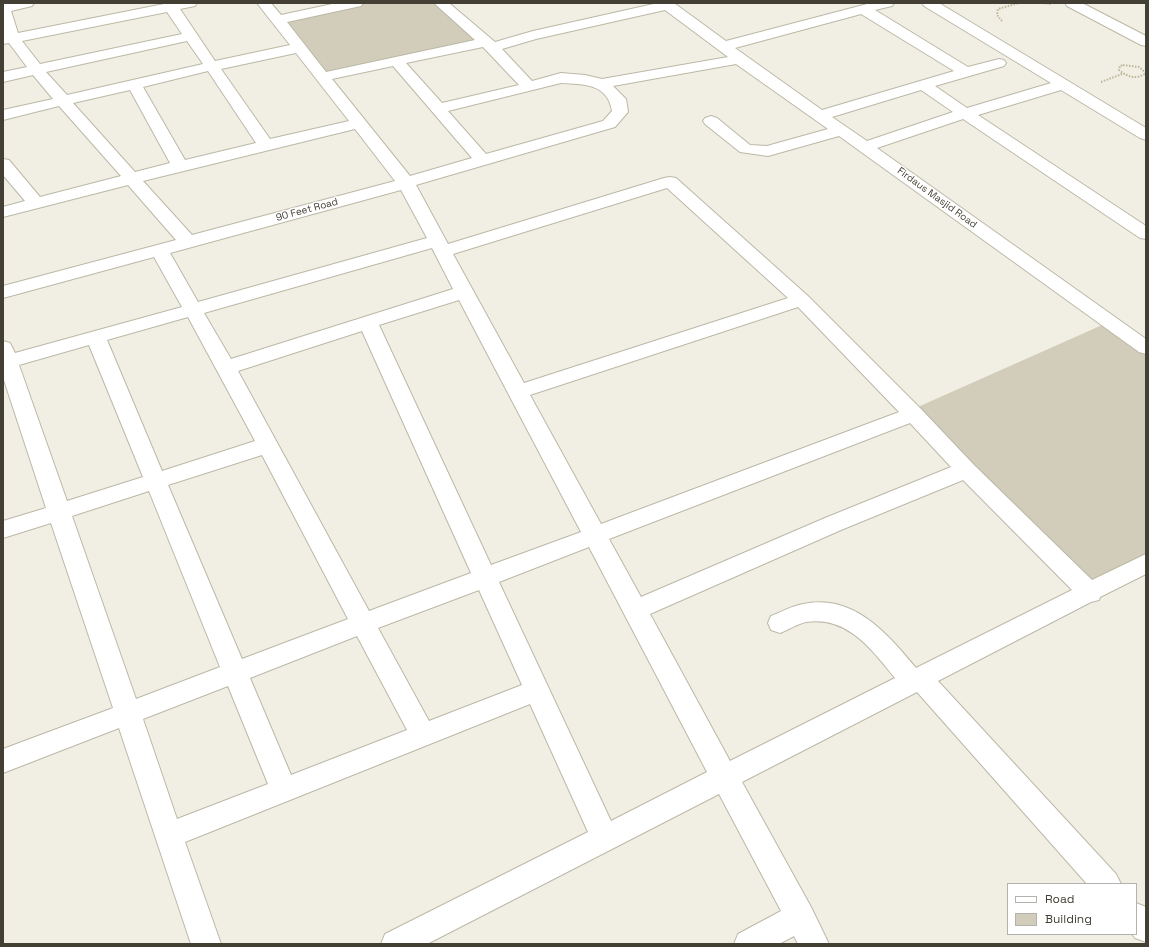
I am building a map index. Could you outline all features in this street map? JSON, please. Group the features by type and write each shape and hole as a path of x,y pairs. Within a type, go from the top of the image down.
{"street":[{"path":"27,3 4,8 7,39 37,70 188,242"},
{"path":"7,39 190,3"},
{"path":"264,3 406,183 814,944"},
{"path":"278,20 356,3"},
{"path":"441,3 488,44 528,87"},
{"path":"437,109 561,78 585,80 602,84 636,75 686,69 730,51 863,9 887,3"},
{"path":"929,3 1146,135"},
{"path":"1072,3 1146,42"},
{"path":"322,77 396,61 533,35 666,4 1146,348"},
{"path":"171,7 266,145"},
{"path":"863,9 966,72"},
{"path":"3,77 191,36"},
{"path":"3,115 212,66 299,48"},
{"name":"Firdaus Masjid Road","path":"730,51 1146,348"},
{"path":"396,61 482,160"},
{"path":"821,116 923,84 999,63"},
{"path":"134,84 180,166"},
{"name":"90 Feet Road","path":"3,292 406,183 609,124 620,112 618,99 602,84"},
{"path":"923,84 1146,234"},
{"path":"865,147 966,113 1062,85"},
{"path":"711,120 746,149 768,151 841,130"},
{"path":"3,212 180,166 359,123"},
{"path":"3,164 37,204"},
{"path":"206,944 5,357 96,337 193,310 440,246 670,182 801,300 914,414 966,470 1090,593"},
{"path":"160,250 226,368 362,624 423,735"},
{"path":"226,368 464,292"},
{"path":"518,392 801,300"},
{"path":"368,322 605,839"},
{"path":"96,337 284,790"},
{"path":"3,761 914,414"},
{"path":"3,530 267,444"},
{"path":"636,610 833,524 966,470"},
{"path":"396,944 726,778 1146,563"},
{"path":"780,623 801,613 818,611 835,613 855,620 864,627 917,680 1105,883"},
{"path":"169,834 538,690"},
{"path":"749,944 800,916"},
{"path":"1137,918 1146,928"}],"path":[{"path":"1003,23 997,15 998,9 1019,3"},
{"path":"1108,85 1101,82 1122,74 1135,77 1142,76 1146,73 1145,68 1123,65 1120,66 1119,70 1122,74"}],"building":[{"path":"362,3 439,3 481,42 325,76 282,21"},
{"path":"1109,322 1146,348 1146,563 1092,591 911,410"}]}
